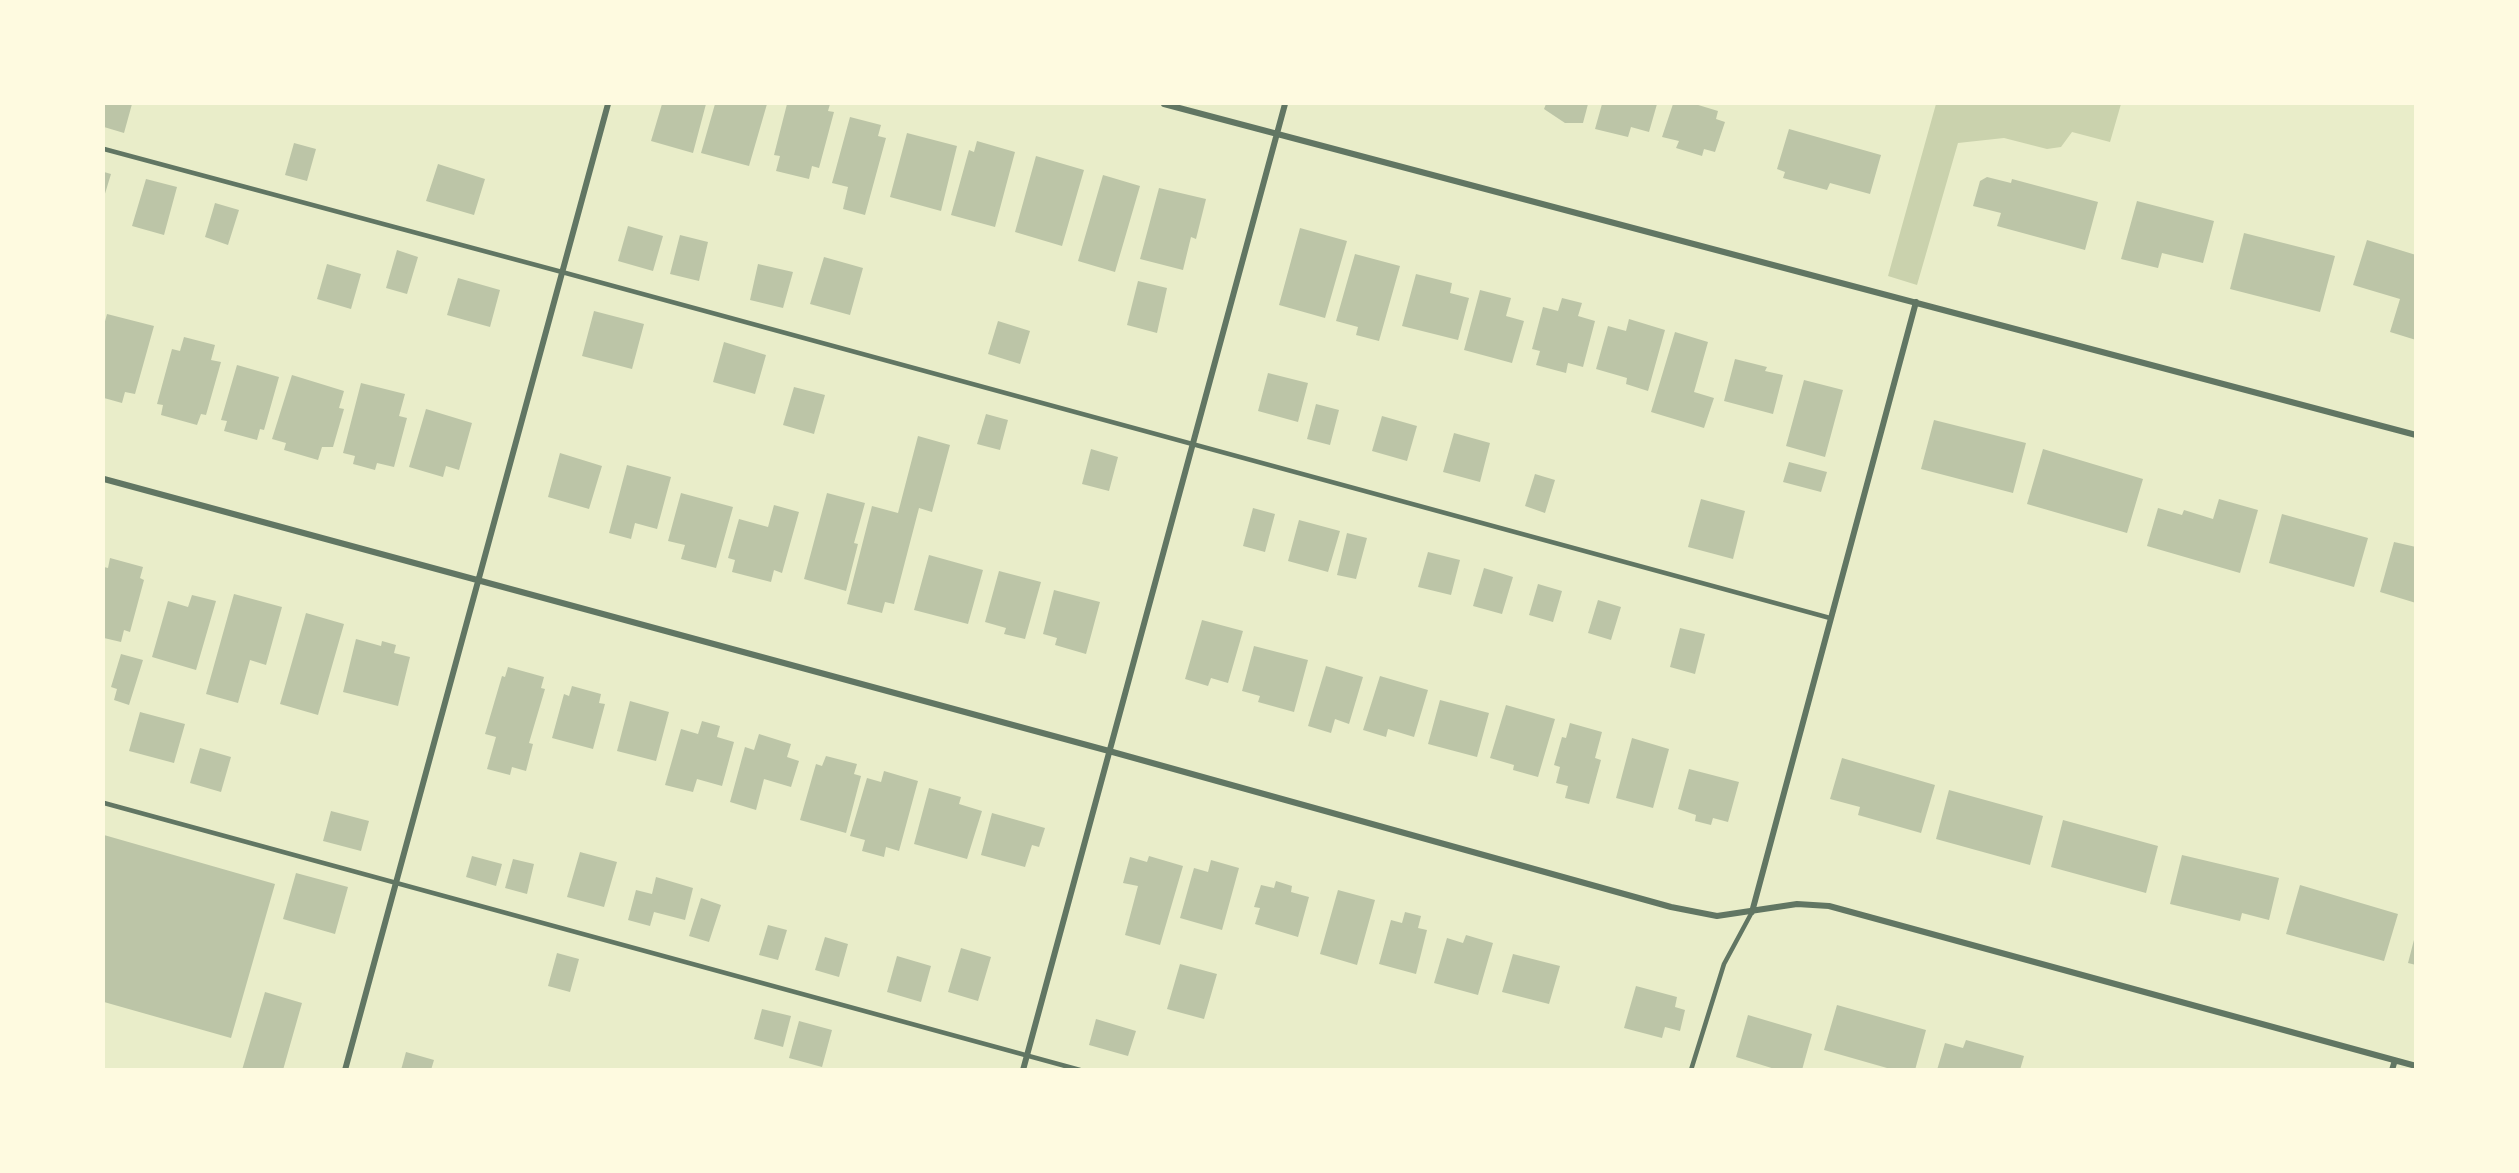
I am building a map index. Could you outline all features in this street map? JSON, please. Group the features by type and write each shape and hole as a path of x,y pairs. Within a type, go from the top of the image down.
{"street":[{"path":"345,1070 608,104"},
{"path":"1164,104 2415,435"},
{"path":"1023,1070 1285,104"},
{"path":"1752,912 1916,302"},
{"path":"104,479 1109,751 1671,907 1717,916 1797,904 1829,906 2415,1066"},
{"path":"2392,1070 2395,1060"}],"lane":[{"path":"104,149 1830,618"},
{"path":"104,803 1080,1070"},
{"path":"1691,1070 1724,964 1752,912"}],"green space":[{"path":"1936,104 2121,104 2110,142 2072,132 2061,147 2047,149 2004,138 1958,143 1917,285 1888,276"}],"building":[{"path":"104,104 132,104 124,133 104,127"},
{"path":"662,104 706,104 693,153 651,141"},
{"path":"715,104 767,104 749,166 701,153"},
{"path":"787,104 830,104 828,111 834,112 819,168 812,166 809,179 776,171 780,156 774,155"},
{"path":"1546,104 1588,104 1583,123 1565,123 1544,109"},
{"path":"1602,104 1657,104 1649,132 1631,127 1628,137 1595,129"},
{"path":"1673,104 1695,104 1718,111 1716,119 1725,122 1715,152 1704,149 1702,156 1676,148 1679,141 1662,137"},
{"path":"850,117 881,125 878,136 886,138 865,215 843,209 848,187 832,183"},
{"path":"1789,129 1881,155 1870,194 1830,183 1827,190 1783,178 1785,172 1777,169"},
{"path":"907,133 957,146 941,211 890,197"},
{"path":"977,141 1015,152 995,227 951,215 969,150 974,152"},
{"path":"294,143 316,149 307,181 285,175"},
{"path":"1036,156 1084,170 1062,246 1015,232"},
{"path":"438,164 485,179 474,215 426,201"},
{"path":"104,172 111,174 104,197"},
{"path":"1103,175 1140,186 1115,272 1078,261"},
{"path":"1987,177 2011,183 2012,179 2098,202 2085,250 1997,226 2001,213 1973,206 1980,181"},
{"path":"146,179 177,187 164,235 132,226"},
{"path":"1159,188 1206,199 1196,239 1191,237 1183,270 1140,259"},
{"path":"2137,201 2214,221 2203,263 2162,253 2158,268 2121,259"},
{"path":"215,203 239,210 228,245 205,237"},
{"path":"628,226 663,236 653,271 618,261"},
{"path":"1300,228 1347,241 1325,318 1279,305"},
{"path":"2244,233 2335,256 2320,312 2230,289"},
{"path":"680,235 708,242 699,281 670,274"},
{"path":"2367,240 2416,255 2416,340 2390,332 2400,299 2353,285"},
{"path":"397,250 418,257 407,294 386,288"},
{"path":"1355,254 1400,266 1379,341 1356,335 1358,327 1336,321"},
{"path":"824,257 863,268 850,315 810,304"},
{"path":"327,264 361,274 351,309 317,299"},
{"path":"758,264 793,272 783,308 750,300"},
{"path":"1416,274 1452,283 1450,293 1469,298 1458,340 1402,326"},
{"path":"458,278 500,290 490,327 447,315"},
{"path":"1138,281 1167,288 1157,333 1127,325"},
{"path":"1480,290 1511,298 1506,316 1524,321 1512,363 1464,350"},
{"path":"1562,298 1582,303 1578,316 1595,321 1583,367 1568,363 1566,373 1536,365 1540,351 1532,349 1543,307 1558,311"},
{"path":"594,311 644,324 632,369 582,356"},
{"path":"107,314 154,326 135,394 125,392 122,403 104,398 104,325"},
{"path":"1629,319 1665,330 1648,391 1626,384 1627,378 1596,369 1608,326 1626,331"},
{"path":"998,321 1030,331 1020,364 988,354"},
{"path":"1675,332 1708,342 1694,392 1714,398 1704,428 1651,412"},
{"path":"184,337 215,345 211,360 221,362 206,415 201,414 197,425 161,415 163,405 157,404 172,349 180,351"},
{"path":"724,342 766,355 755,394 713,382"},
{"path":"1735,359 1767,367 1765,371 1783,375 1773,414 1724,401"},
{"path":"237,365 279,377 264,430 260,429 257,440 224,431 227,421 221,420"},
{"path":"1268,373 1308,383 1298,422 1258,411"},
{"path":"292,375 344,391 339,408 344,409 333,447 322,447 318,460 284,450 286,443 272,439"},
{"path":"1804,380 1843,390 1825,457 1786,446"},
{"path":"361,383 405,394 399,416 407,418 394,467 377,463 375,470 353,464 355,456 343,453"},
{"path":"794,387 825,395 814,434 783,425"},
{"path":"1316,404 1339,410 1330,445 1307,439"},
{"path":"426,409 472,423 459,470 446,466 443,477 409,467"},
{"path":"986,414 1008,420 1000,450 977,444"},
{"path":"1382,416 1417,426 1407,461 1372,451"},
{"path":"1934,420 2026,443 2013,493 1921,469"},
{"path":"1454,433 1490,443 1480,482 1443,472"},
{"path":"918,436 950,445 932,512 919,508 894,604 885,602 882,613 847,604 872,506 898,513"},
{"path":"1091,449 1118,457 1109,491 1082,484"},
{"path":"2043,449 2143,479 2127,533 2027,504"},
{"path":"560,453 602,466 589,509 548,497"},
{"path":"1789,462 1827,472 1821,492 1783,482"},
{"path":"627,465 671,477 657,529 635,523 631,539 609,533"},
{"path":"1535,474 1555,480 1545,513 1525,506"},
{"path":"681,493 733,507 716,568 681,559 685,545 668,541"},
{"path":"827,493 865,503 854,543 858,544 846,591 804,579"},
{"path":"1701,499 1745,511 1733,559 1688,547"},
{"path":"2219,499 2258,510 2240,573 2147,546 2158,508 2182,515 2184,510 2213,519"},
{"path":"774,505 799,512 782,573 774,570 771,582 732,572 735,560 728,558 739,519 768,527"},
{"path":"1253,508 1275,514 1265,552 1243,546"},
{"path":"2282,514 2368,538 2354,587 2269,563"},
{"path":"1299,520 1340,531 1328,572 1288,561"},
{"path":"1347,533 1367,538 1356,579 1337,575"},
{"path":"2394,542 2416,547 2416,603 2380,592"},
{"path":"1428,552 1460,560 1451,595 1418,587"},
{"path":"929,555 983,570 968,624 914,610"},
{"path":"110,558 143,567 140,578 144,580 130,632 124,630 121,642 104,638 104,567 108,568"},
{"path":"1484,568 1513,577 1502,614 1473,606"},
{"path":"999,571 1041,582 1025,639 1004,634 1006,628 985,622"},
{"path":"1538,584 1562,591 1553,622 1529,615"},
{"path":"1054,590 1100,602 1086,654 1055,645 1057,638 1043,634"},
{"path":"234,594 282,607 266,665 250,660 238,703 206,694"},
{"path":"192,595 216,601 196,670 152,657 168,601 188,607"},
{"path":"1598,600 1621,607 1611,640 1588,633"},
{"path":"306,613 344,624 318,715 280,704"},
{"path":"1202,620 1243,631 1228,683 1211,678 1208,686 1185,679"},
{"path":"1680,628 1705,634 1695,674 1670,667"},
{"path":"356,639 381,646 382,641 396,645 394,653 410,657 398,706 343,692"},
{"path":"1254,646 1308,660 1294,712 1258,702 1260,696 1242,691"},
{"path":"121,654 143,660 129,705 114,700 117,689 111,687"},
{"path":"1326,666 1363,677 1349,724 1335,719 1331,733 1308,726"},
{"path":"508,667 544,677 541,688 545,689 529,743 533,744 526,771 512,767 510,775 487,769 496,737 485,734 502,676 505,677"},
{"path":"1380,676 1428,690 1414,737 1388,729 1386,737 1363,730"},
{"path":"572,686 601,694 599,703 605,704 593,749 552,738 564,694 569,696"},
{"path":"1440,700 1489,713 1477,757 1428,744"},
{"path":"630,701 669,712 656,761 617,751"},
{"path":"1506,705 1555,719 1538,777 1513,770 1514,765 1490,758"},
{"path":"140,712 185,724 174,763 129,751"},
{"path":"702,721 720,726 717,737 734,742 722,786 697,779 693,792 665,785 681,729 698,734"},
{"path":"1570,723 1602,732 1595,758 1601,760 1589,804 1565,798 1568,786 1556,783 1560,767 1554,765 1562,737 1566,738"},
{"path":"759,734 791,744 787,757 799,761 791,787 764,779 756,810 730,802 745,747 754,750"},
{"path":"1632,738 1669,749 1653,808 1616,798"},
{"path":"200,748 231,757 221,792 190,783"},
{"path":"826,756 857,764 854,774 861,776 846,833 800,820 816,764 822,766"},
{"path":"1842,758 1935,785 1921,833 1858,815 1860,807 1830,799"},
{"path":"1689,769 1739,782 1728,822 1713,818 1711,825 1695,821 1696,815 1678,809"},
{"path":"884,771 918,781 899,851 886,847 884,857 862,851 865,840 850,836 867,778 881,782"},
{"path":"929,788 961,797 959,804 982,811 967,859 914,844"},
{"path":"1949,790 2043,816 2030,865 1936,839"},
{"path":"331,811 369,821 361,851 323,841"},
{"path":"992,813 1045,828 1039,847 1032,845 1025,867 981,855"},
{"path":"2063,820 2158,846 2146,893 2051,867"},
{"path":"104,835 275,884 231,1038 104,1002"},
{"path":"580,852 617,862 604,907 567,897"},
{"path":"2182,855 2279,878 2269,920 2242,913 2240,921 2170,904"},
{"path":"472,856 502,864 496,886 466,877"},
{"path":"1149,856 1183,866 1160,945 1125,935 1138,886 1123,883 1130,857 1147,862"},
{"path":"513,859 534,864 527,894 505,888"},
{"path":"1211,860 1239,868 1222,930 1180,918 1194,868 1208,872"},
{"path":"296,873 348,887 335,934 283,919"},
{"path":"656,877 693,888 685,920 654,912 650,926 628,920 636,890 652,894"},
{"path":"1276,881 1292,886 1291,892 1309,897 1298,937 1255,924 1260,908 1254,907 1261,885 1274,888"},
{"path":"2300,885 2398,914 2384,961 2286,934"},
{"path":"1338,890 1375,900 1357,965 1320,954"},
{"path":"701,898 721,905 709,942 689,936"},
{"path":"1405,912 1421,916 1418,928 1427,930 1416,974 1379,964 1391,920 1402,923"},
{"path":"768,925 787,930 778,960 759,955"},
{"path":"1466,935 1493,943 1478,995 1434,983 1447,938 1463,943"},
{"path":"2416,936 2416,965 2408,963"},
{"path":"825,937 848,944 839,977 815,970"},
{"path":"961,948 991,957 978,1001 948,992"},
{"path":"557,953 579,959 570,992 548,986"},
{"path":"1513,954 1560,966 1549,1004 1502,992"},
{"path":"897,956 931,966 921,1002 887,992"},
{"path":"1180,964 1217,974 1204,1019 1167,1009"},
{"path":"1636,986 1677,997 1675,1007 1685,1010 1680,1031 1665,1027 1662,1038 1624,1028"},
{"path":"265,992 302,1003 283,1070 242,1070"},
{"path":"1837,1005 1926,1030 1915,1070 1894,1070 1824,1050"},
{"path":"762,1009 791,1016 783,1047 754,1039"},
{"path":"1748,1015 1812,1034 1802,1070 1778,1070 1736,1057"},
{"path":"1096,1019 1136,1031 1128,1056 1089,1045"},
{"path":"799,1021 832,1030 822,1067 789,1058"},
{"path":"1966,1040 2024,1056 2020,1070 1937,1070 1945,1043 1963,1048"},
{"path":"406,1052 434,1060 431,1070 401,1070"}]}
